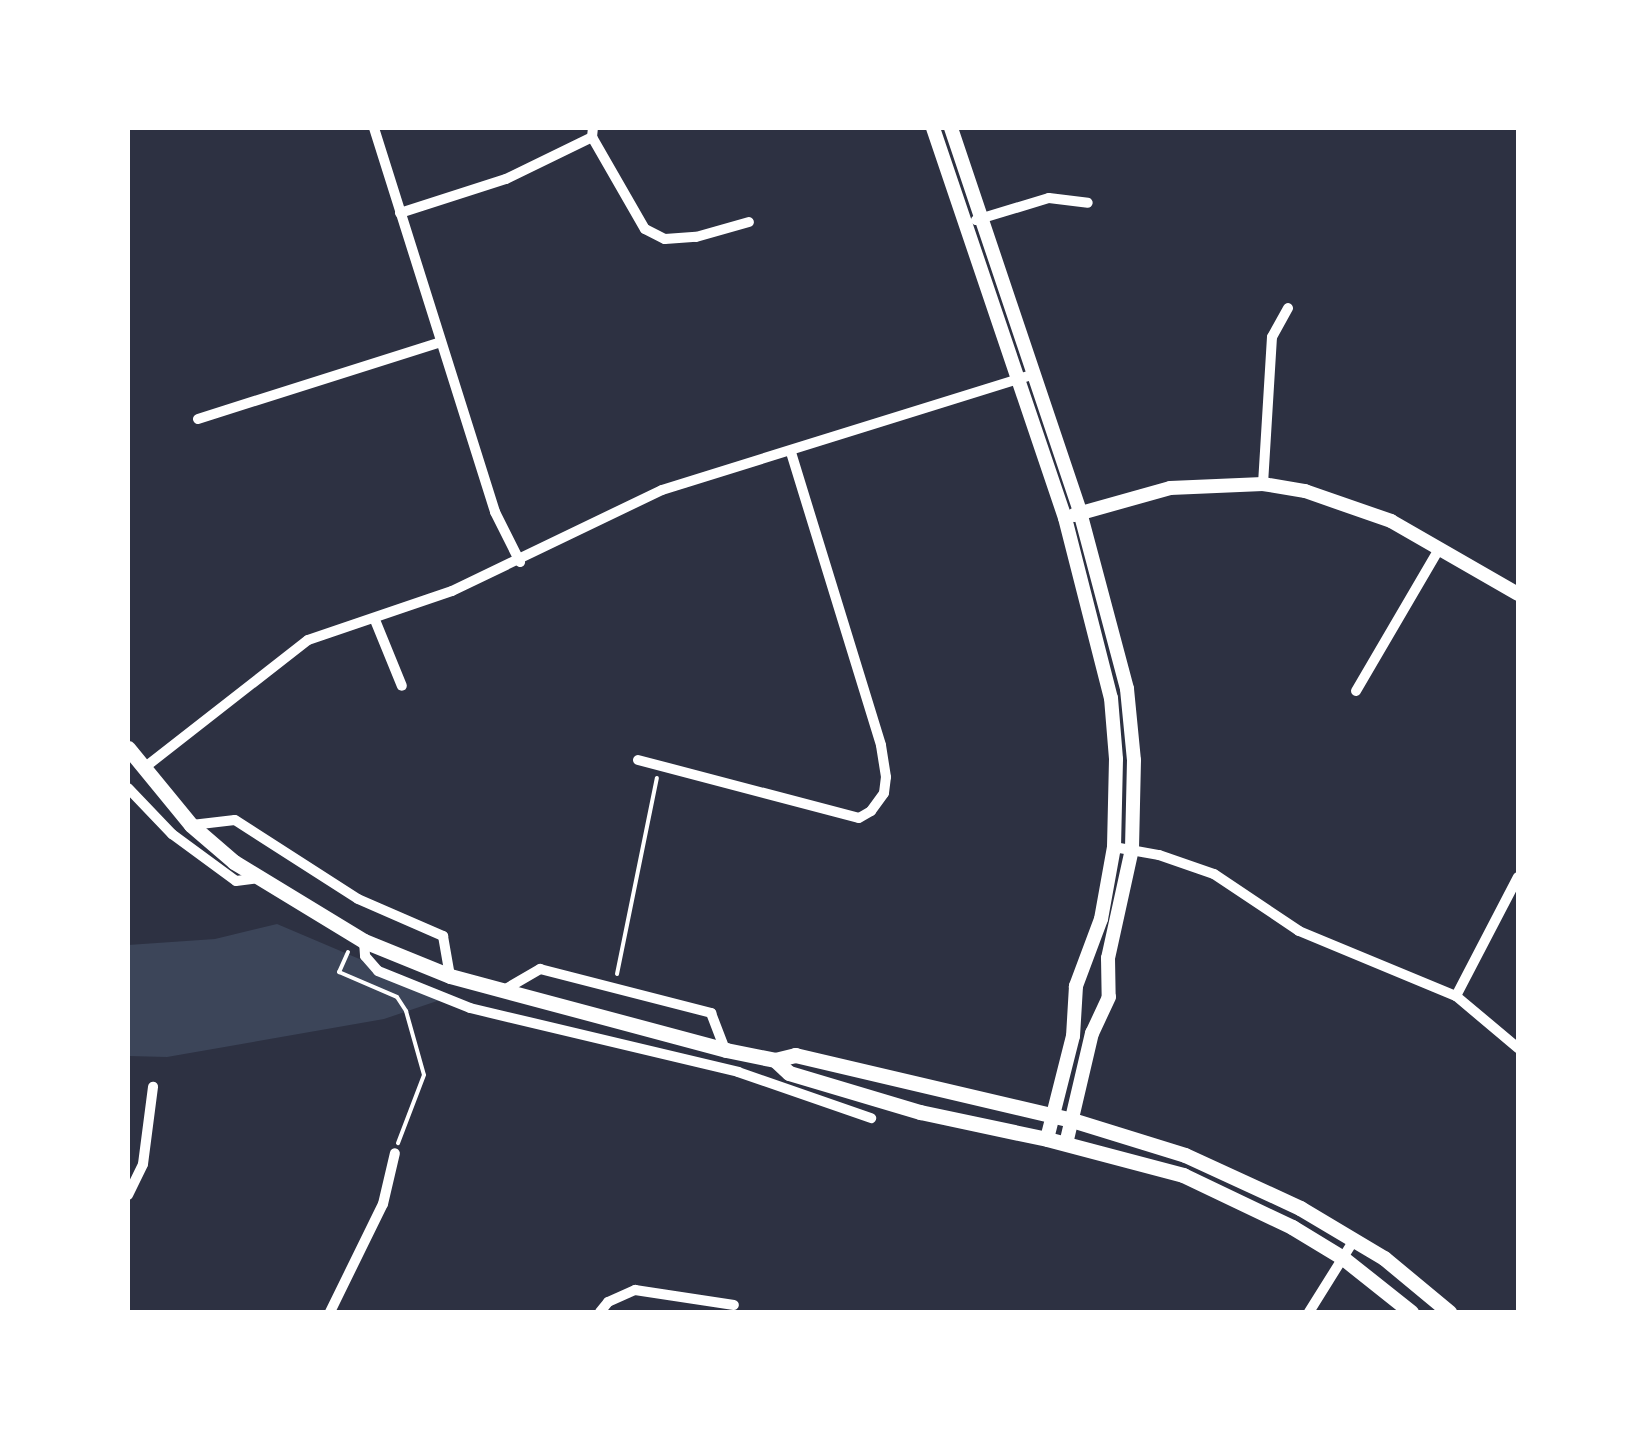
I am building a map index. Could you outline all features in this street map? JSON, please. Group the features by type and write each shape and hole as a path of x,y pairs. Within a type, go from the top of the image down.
{"main road":[{"path":"128,748 190,825 357,945 450,976 726,1050 775,1060 794,1055 1072,1120 1226,1170 1354,1240 1412,1278 1449,1312"},
{"path":"775,1060 790,1073 920,1112 1047,1139 1183,1175 1292,1226 1344,1258 1411,1312"}],"street":[{"path":"374,128 495,512 520,562"},
{"path":"933,128 1024,377 1080,512 1127,689 1134,760 1132,849 1108,958 1108,997 1092,1033 1066,1144"},
{"path":"951,128 981,219 1065,518 1111,698 1116,759 1114,847 1101,919 1076,986 1073,1036 1047,1139"},
{"path":"400,212 506,179 593,132 645,228 664,239 696,237 749,222"},
{"path":"966,223 1049,198 1088,203"},
{"path":"1263,484 1272,336 1288,308"},
{"path":"198,419 441,342"},
{"path":"144,768 308,640 374,620 520,562 662,490 1024,377"},
{"path":"638,760 858,818 871,811 884,793 882,745 791,452"},
{"path":"1065,518 1170,488 1263,484 1364,509 1518,594"},
{"path":"1356,690 1439,549"},
{"path":"374,620 402,686"},
{"path":"128,788 172,834 236,881 260,878"},
{"path":"190,825 235,820 358,899 443,936 450,976"},
{"path":"1114,847 1214,874 1299,931 1456,996 1518,1048"},
{"path":"1456,996 1518,877"},
{"path":"357,945 378,971 470,1008 738,1072 871,1118"},
{"path":"503,990 540,968 711,1013 726,1050"},
{"path":"662,1054 666,1034"},
{"path":"128,1195 143,1164 154,1087"},
{"path":"330,1312 382,1204 394,1152"},
{"path":"1309,1312 1354,1240"},
{"path":"600,1312 608,1302 635,1290 734,1304"}],"path":[{"path":"614,988 660,767"},
{"path":"357,945 339,972 397,997 406,1011 424,1075 394,1152"}],"shaded area":[{"path":"277,924 449,997 384,1019 167,1057 128,1056 128,945 215,939"}]}
